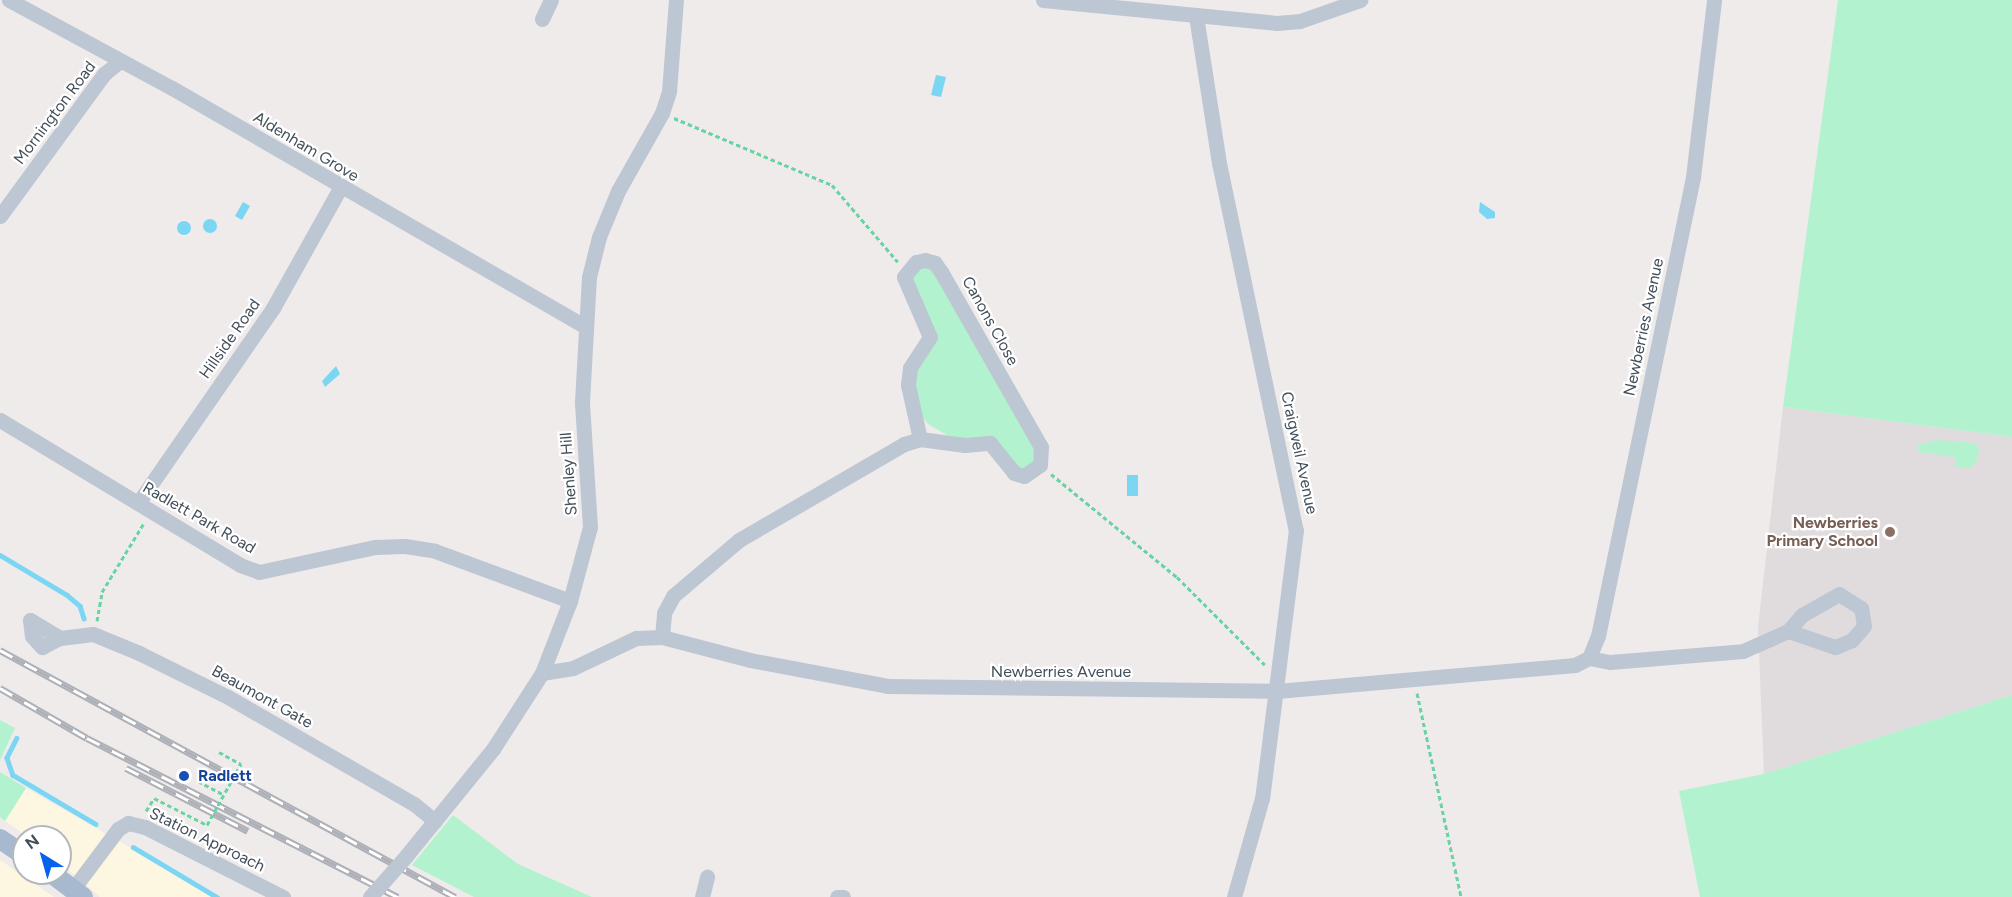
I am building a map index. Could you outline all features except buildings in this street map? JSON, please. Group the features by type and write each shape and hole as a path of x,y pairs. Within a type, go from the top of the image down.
{"street":[{"name":"Aldenham Grove","path":"9,0 119,62 172,88 339,188 584,326"},
{"path":"542,19 552,0"},
{"name":"Shenley Hill","path":"370,897 493,749 542,673 570,601 590,527 582,402 584,326 589,277 599,237 618,191 662,113 674,66 676,0"},
{"path":"1043,0 1277,23 1300,21 1360,0"},
{"name":"Newberries Avenue","path":"1589,658 1598,636 1693,177 1714,0"},
{"name":"Craigweil Avenue","path":"1196,16 1219,163 1296,530 1280,671 1262,798 1234,897"},
{"name":"Mornington Road","path":"0,216 104,74 119,62"},
{"name":"Hillside Road","path":"138,503 273,308 339,188"},
{"name":"Canons Close","path":"907,269 925,260 935,263 942,272 1041,447 1040,465"},
{"path":"907,269 905,287 930,337 910,368 909,377 920,439"},
{"name":"Radlett Park Road","path":"0,420 240,565 260,572 375,547 405,546 435,551 570,601"},
{"path":"662,637 664,613 673,596 739,540 810,496 904,444 920,439 965,445 990,443 1014,473 1024,476 1040,465"},
{"name":"Newberries Avenue","path":"542,673 573,668 636,638 662,637 750,660 888,686 1277,691 1575,665 1589,658 1610,662 1743,651 1788,631 1802,615 1839,594 1861,608 1864,626 1852,640 1834,647 1788,631"},
{"path":"30,620 32,636 42,647 54,635 93,634"},
{"name":"Beaumont Gate","path":"93,634 228,697 414,804 435,821"},
{"name":"Station Approach","path":"78,893 117,829 128,823 138,825 283,897"},
{"path":"702,897 707,877"}],"path":[{"path":"662,113 832,185 907,269"},
{"path":"1040,465 1177,577 1269,669 1280,671"},
{"path":"93,634 102,592 151,512"},
{"path":"1415,680 1461,897"},
{"path":"138,825 154,798 207,825 241,764 219,752"},
{"path":"198,781 224,795"}],"shaded area":[{"name":"Newberries Primary School","path":"1783,407 2012,437 2012,695 1764,774 1758,627"},
{"path":"26,788 217,897 100,897 72,873 72,825 12,826 5,821"},
{"path":"0,860 12,868 12,885 36,885 54,897 0,897"}],"green space":[{"path":"1838,0 2012,0 2012,437 1783,407"},
{"path":"916,268 932,268 1035,449 1034,465 1018,469 999,443 952,438 928,424 918,411 913,388 918,367 937,338 910,284"},
{"path":"1938,440 1975,443 1979,449 1977,461 1970,468 1955,467 1955,457 1918,452 1917,445"},
{"path":"2012,695 2012,897 1700,897 1679,791 1764,774"},
{"path":"0,720 15,728 0,760"},
{"path":"0,772 26,788 5,821 0,817"},
{"path":"453,815 518,864 592,897 474,897 412,865"}],"water":[{"path":"936,75 946,77 941,97 931,95"},
{"path":"243,202 250,206 242,220 235,216"},
{"path":"1480,202 1495,212 1495,218 1487,219 1479,212"},
{"path":"210,219 215,221 217,226 215,231 210,233 205,231 203,226 205,221"},
{"path":"184,221 189,223 191,228 189,233 184,235 179,233 177,228 179,223"},
{"path":"336,366 340,374 325,387 322,381"},
{"path":"1127,475 1138,475 1138,496 1127,496"}],"waterway":[{"path":"0,555 67,595 80,606 84,618"},
{"path":"17,738 7,758 13,775 96,824"},
{"path":"133,847 217,897"}],"railway":[{"path":"0,650 455,897"},
{"path":"0,688 87,738 398,897"},
{"path":"126,768 248,831"}],"place":[{"name":"Newberries Primary School","path":"1890,532"},
{"name":"Radlett","path":"184,776"}]}
